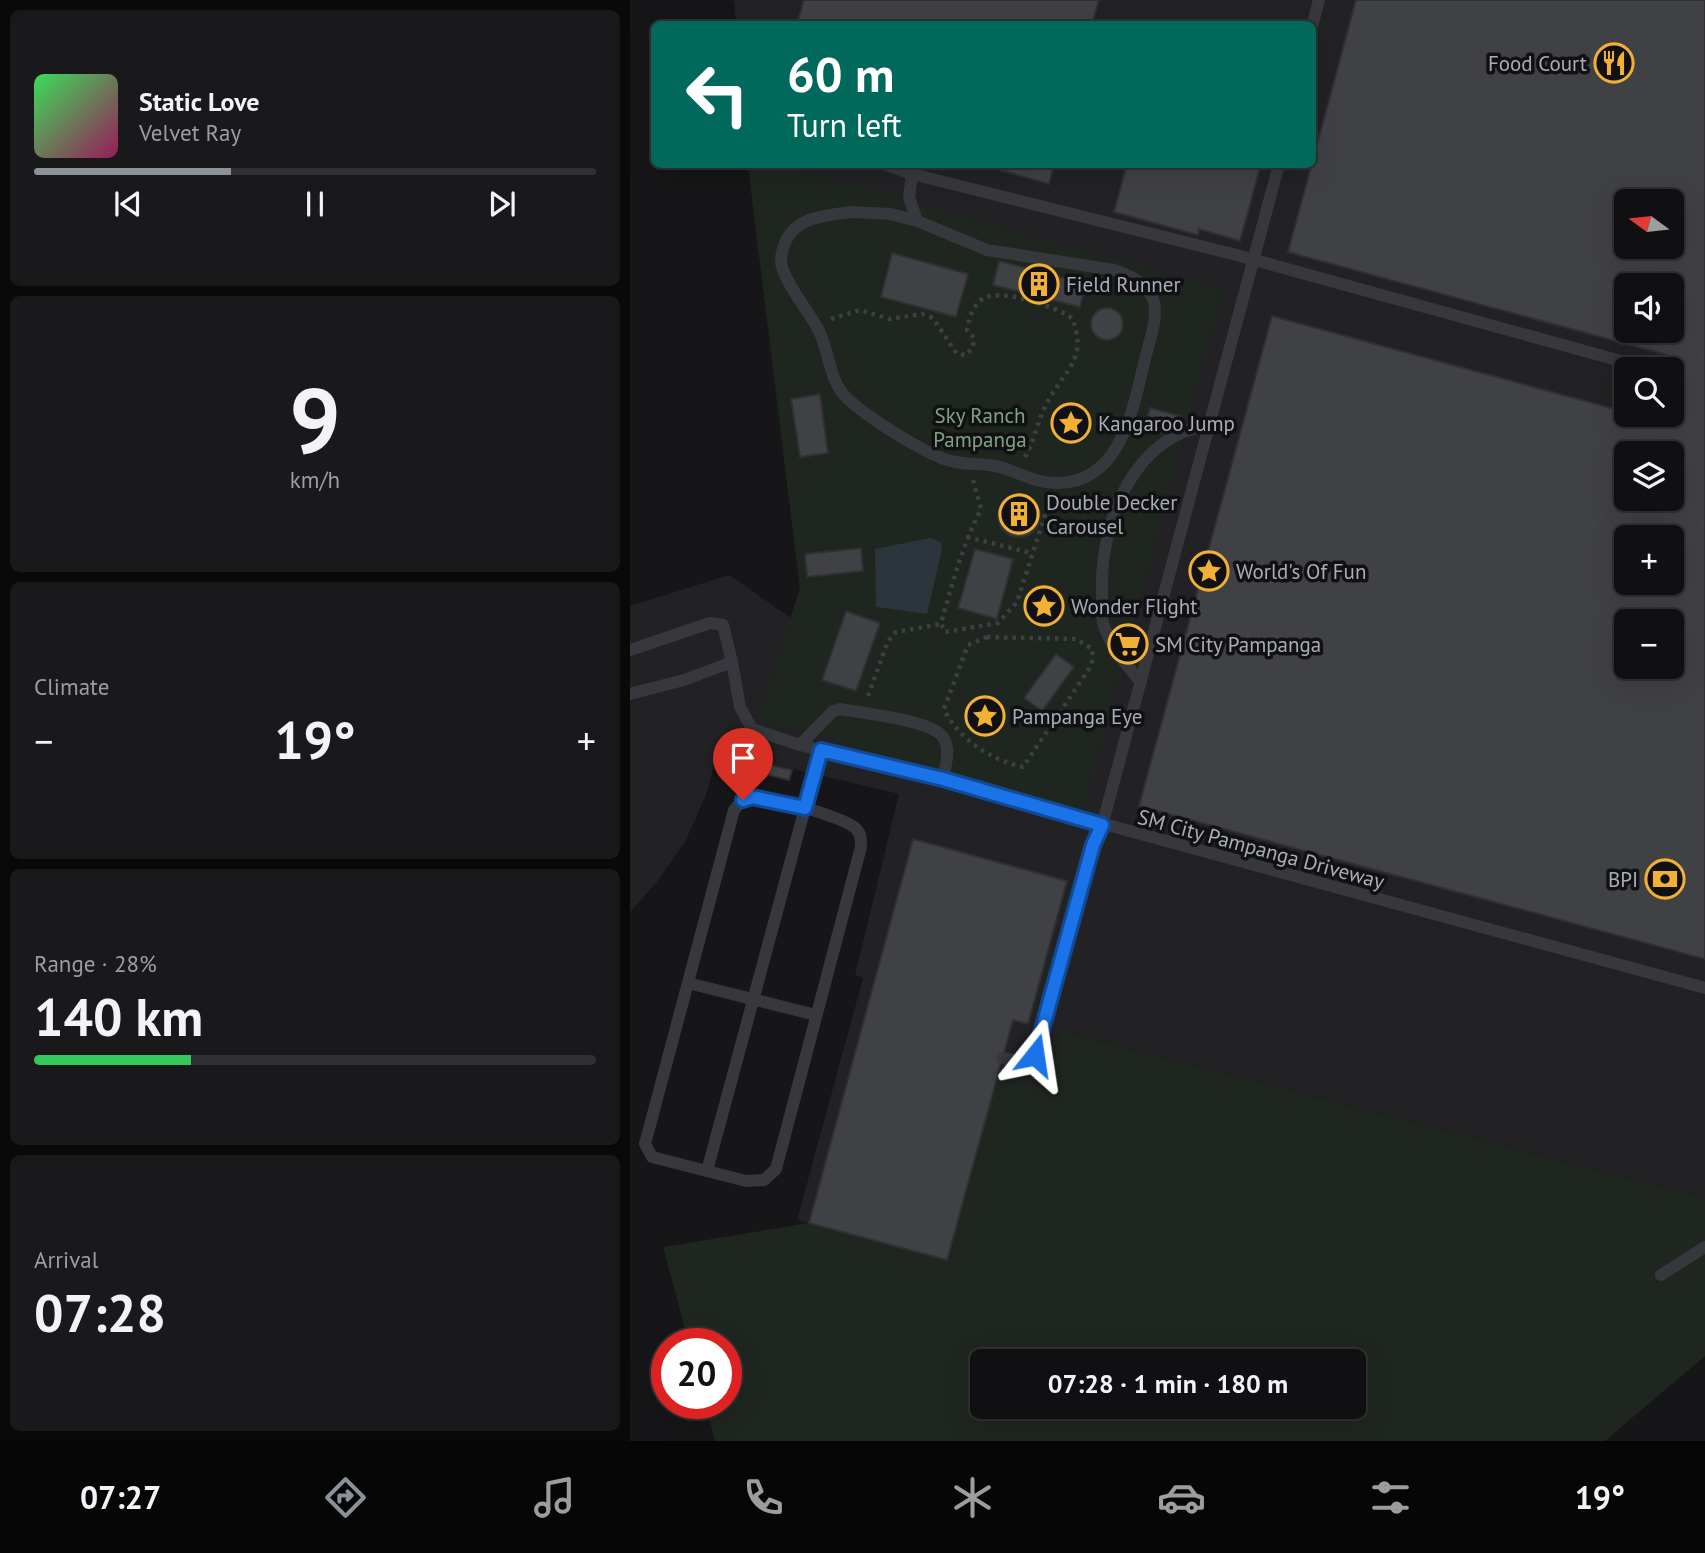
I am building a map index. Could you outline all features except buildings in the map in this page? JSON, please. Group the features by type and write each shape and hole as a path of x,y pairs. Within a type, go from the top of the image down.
{"lane":[{"path":"1313,21 1319,0"},
{"path":"896,168 1256,260 1614,359"},
{"path":"1002,1058 1029,1062 1035,1055 1093,845 1102,825 1256,260 1278,168"},
{"path":"912,174 909,197 917,221"},
{"path":"851,212 891,214 917,221 986,250 1114,270 1133,276 1145,286 1154,302 1154,322 1129,426 1117,447 1099,467 1077,482 1035,481 1001,467 952,462 882,426 844,396 816,326 781,267 786,236 801,222 851,212"},
{"path":"1141,682 1103,628 1102,570 1107,537 1128,482 1147,457 1159,446 1195,427 1211,425"},
{"path":"630,650 710,623 723,625 732,662 684,680 630,694"},
{"name":"SM City Pampanga Driveway","path":"732,662 740,708 751,729 800,745 943,779 1102,825 1705,988"},
{"path":"800,745 833,711 840,709 927,727 942,736 948,749 943,779"},
{"path":"707,1171 821,750"},
{"path":"752,797 805,808 855,828 861,835 861,847 776,1169 764,1180 746,1181 652,1157 645,1143 734,810 743,800 752,797"},
{"path":"688,982 816,1015"},
{"path":"1661,1275 1705,1247"}],"path":[{"path":"816,326 860,310 889,319 922,314 933,318 957,354 966,355 973,347 974,338 967,330 969,316 982,299 994,294 1044,304 1072,318 1079,335 1074,365 1047,403 1017,474"},
{"path":"967,463 981,509 967,537 941,624 945,632 952,633 1004,619 1017,602 1054,483"},
{"path":"967,537 1031,553"},
{"path":"861,713 888,641 896,632 941,624"},
{"path":"988,637 1076,639 1086,644 1092,649 1093,659 1080,685 1023,767 1003,761 961,736 944,709 968,645 988,637"}],"shaded area":[{"name":"SM City Pampanga","path":"734,0 1705,0 1705,1198 1062,1031 1045,1089 997,1077 947,1260 797,1220 863,978 855,975 899,794 718,751 706,795 685,842 656,883 630,912 630,606 729,575 791,618 800,588 748,168 1316,168 1316,21 736,21"},
{"path":"930,538 941,542 942,549 927,614 876,607 875,549"}],"green space":[{"name":"Sky Ranch Pampanga","path":"748,168 788,168 1223,290 1082,813 758,719 800,588"},
{"path":"1062,1031 1705,1198 1705,1356 1605,1441 715,1441 709,1419 742,1419 742,1328 685,1328 663,1247 809,1223 947,1260 997,1077 1045,1088"}],"place":[{"name":"Food Court","path":"1614,63"},
{"name":"Field Runner","path":"1039,284"},
{"name":"Kangaroo Jump","path":"1071,423"},
{"name":"Double Decker Carousel","path":"1019,514"},
{"name":"World's Of Fun","path":"1209,571"},
{"name":"Wonder Flight","path":"1044,606"},
{"name":"SM City Pampanga","path":"1128,644"},
{"name":"Pampanga Eye","path":"985,716"},
{"name":"BPI","path":"1665,879"}],"route":[{"path":"743,800 752,797 805,808 821,750 943,779 1102,825 1093,845 1035,1055"}]}
